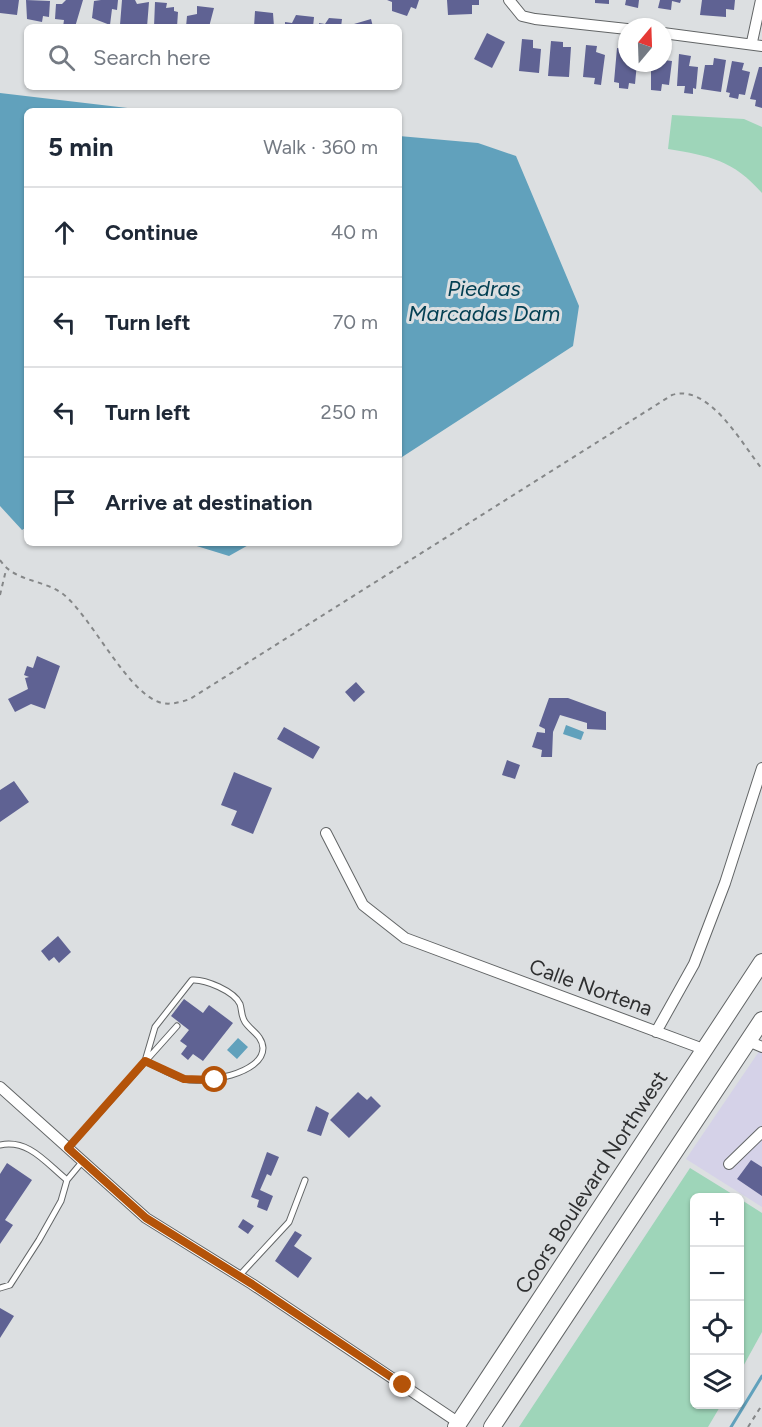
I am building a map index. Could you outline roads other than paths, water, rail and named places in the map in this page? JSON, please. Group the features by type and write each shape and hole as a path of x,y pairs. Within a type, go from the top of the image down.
{"main road":[{"name":"Coors Boulevard Northwest","path":"459,1426 762,962"},
{"path":"492,1427 755,1044 762,1020"}],"street":[{"path":"672,34 757,44 760,0"},
{"path":"511,3 522,16 618,28"},
{"name":"Calle Nortena","path":"326,833 363,905 405,938 656,1032 694,964 725,883 762,768"},
{"path":"656,1032 706,1050"},
{"path":"0,1087 146,1218 239,1276 459,1426"},
{"path":"729,1164 760,1138"}],"lane":[{"path":"192,980 201,980 233,996 239,1002 243,1020 259,1036 263,1046 262,1054 253,1066 215,1080 184,1079 145,1061 155,1027 192,980"},
{"path":"68,1148 177,1026"},
{"path":"0,1145 20,1144 32,1150 67,1180"},
{"path":"0,1288 10,1285 51,1221 67,1180 82,1161"},
{"path":"239,1276 289,1222 305,1180"}],"water":[{"path":"0,93 128,108 24,108 24,529 22,530 0,506"},
{"name":"Piedras Marcadas Dam","path":"402,136 478,143 516,156 579,306 573,346 402,457"},
{"path":"197,546 247,546 229,556"},
{"path":"566,725 584,732 581,740 563,734"},
{"path":"238,1038 248,1047 237,1059 227,1050"}],"waterway":[{"path":"731,1427 762,1376"}]}
